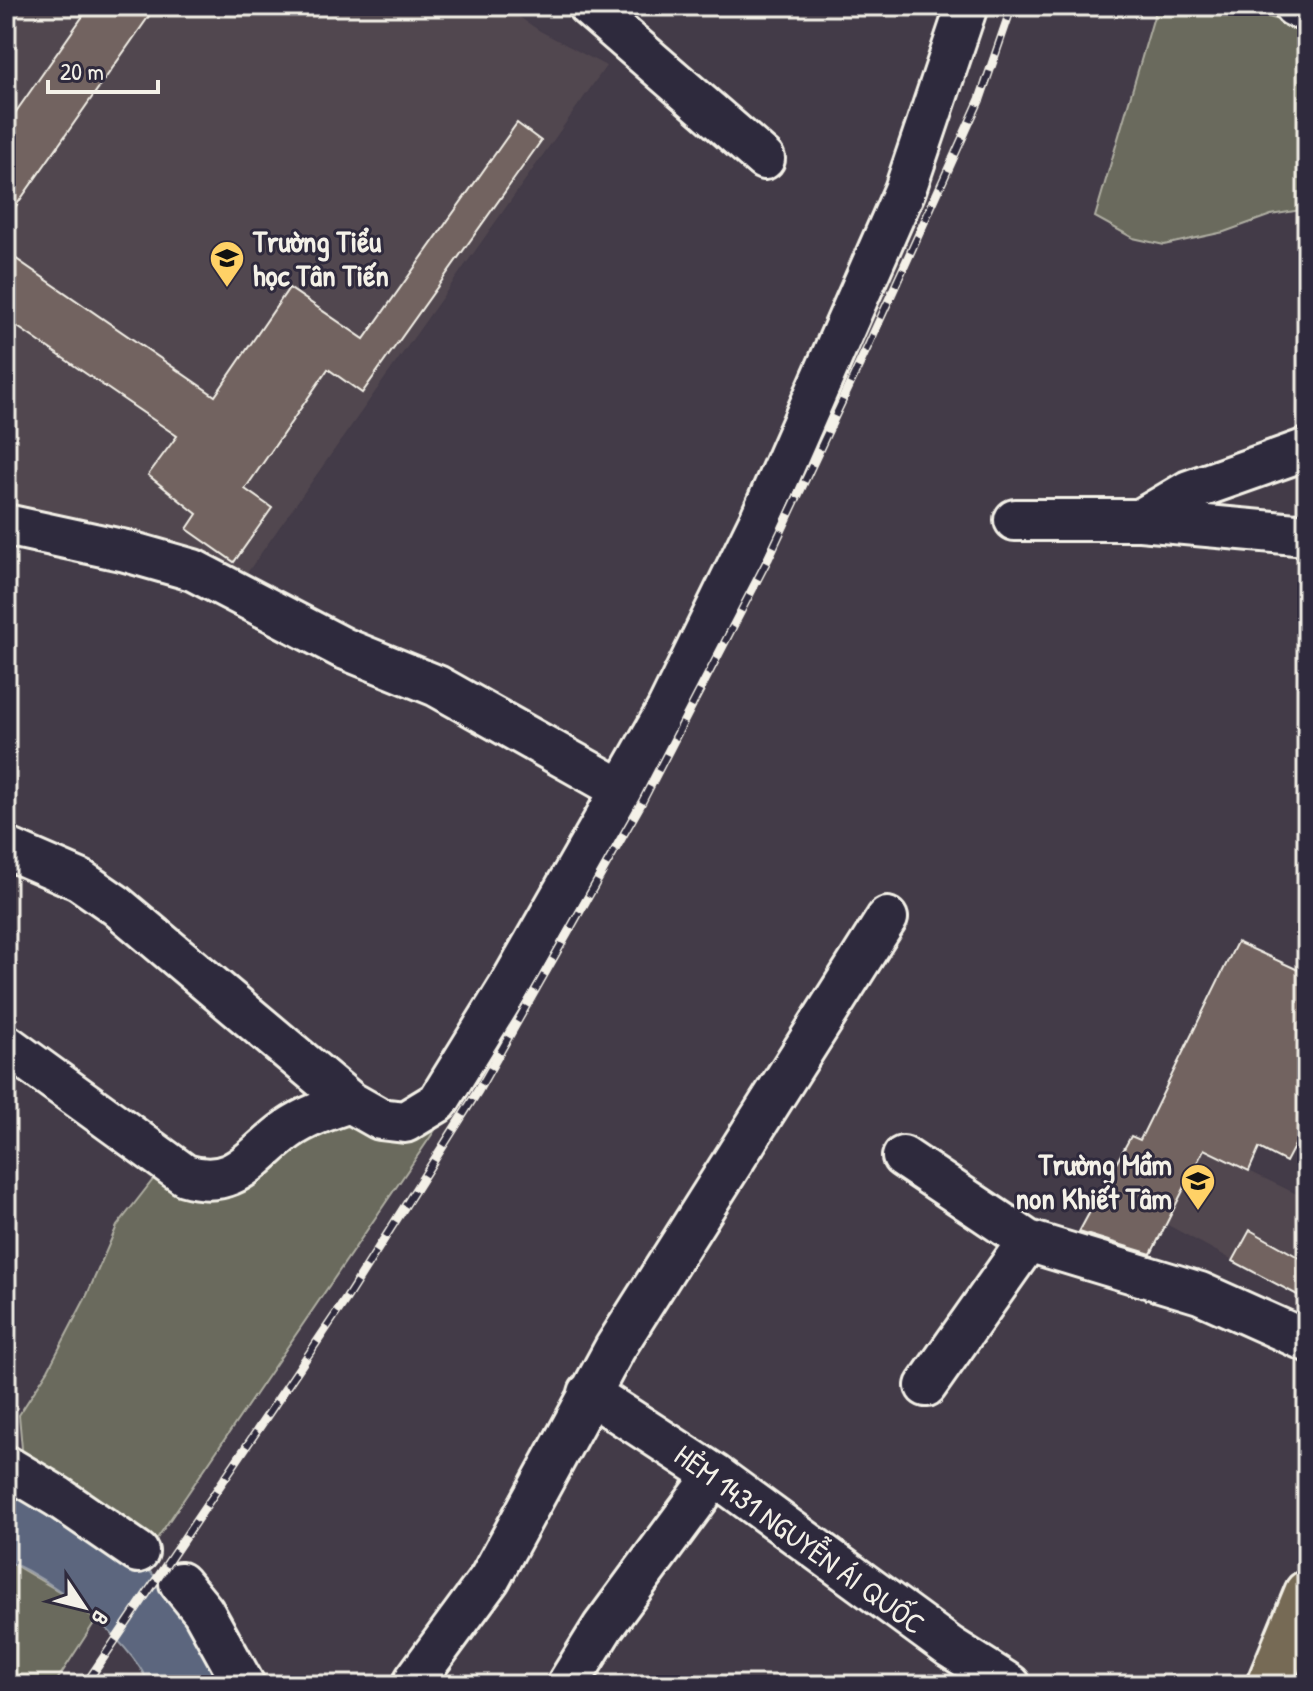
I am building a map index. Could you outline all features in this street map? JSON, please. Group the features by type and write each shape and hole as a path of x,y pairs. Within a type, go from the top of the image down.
{"main road":[{"path":"1269,1685 1307,1593"}],"street":[{"path":"588,6 764,159"},
{"path":"6,848 80,880 116,905 350,1102 380,1119 405,1122 438,1102 509,987 666,712 773,489 905,190 967,6"},
{"path":"1294,6 1307,11"},
{"path":"1140,520 1189,491 1307,449"},
{"path":"1015,520 1140,520 1307,535"},
{"path":"6,525 126,551 193,570 343,648 437,686 622,790"},
{"path":"415,1680 490,1578 589,1393 887,918"},
{"path":"6,1045 185,1175 206,1181 224,1178 255,1158 288,1129 350,1102"},
{"path":"903,1157 1028,1241 1200,1293 1307,1341"},
{"path":"926,1386 1028,1241"},
{"name":"HẺM 1431 NGUYỄN ÁI QUỐC","path":"589,1393 715,1475 950,1647 1010,1685"},
{"path":"6,1466 58,1497 138,1552"},
{"path":"567,1685 603,1627 715,1475"},
{"path":"180,1583 203,1611 244,1685"}],"shaded area":[{"name":"Trường Tiểu học Tân Tiến","path":"6,6 503,6 540,31 606,66 242,580 6,512"},
{"path":"1237,942 1307,974 1307,1141 1299,1137 1286,1162 1259,1148 1249,1171 1307,1199 1307,1300 1166,1224 1147,1261 1075,1239 1131,1136 1140,1139"}],"green space":[{"path":"1157,6 1237,6 1307,30 1307,209 1271,215 1224,232 1164,245 1133,238 1095,217"},
{"path":"446,1114 154,1543 23,1460 19,1415 48,1370 87,1295 117,1226 159,1172 205,1199 338,1120"},
{"path":"6,1560 67,1596 96,1620 54,1685 6,1685"}],"water":[{"path":"6,1482 100,1536 145,1567 182,1605 230,1685 150,1685 124,1647 88,1612 47,1582 6,1560"}],"building":[{"path":"90,6 156,6 6,220 6,126"},
{"path":"517,123 541,141 362,393 328,369 245,489 272,508 234,562 187,529 197,514 148,475 177,436 6,319 6,252 215,396 289,288 364,339"},
{"path":"1237,942 1307,974 1307,1122 1286,1162 1259,1148 1249,1171 1204,1149 1151,1254 1079,1232 1131,1136 1140,1140"},
{"path":"1250,1230 1307,1262 1307,1300 1233,1261"}],"railway":[{"path":"85,1685 346,1299 478,1091 642,802 768,559 868,346 980,99 1012,6"}],"place":[{"name":"Trường Tiểu học Tân Tiến","path":"227,289"},
{"name":"Trường Mầm non Khiết Tâm","path":"1198,1212"}]}
